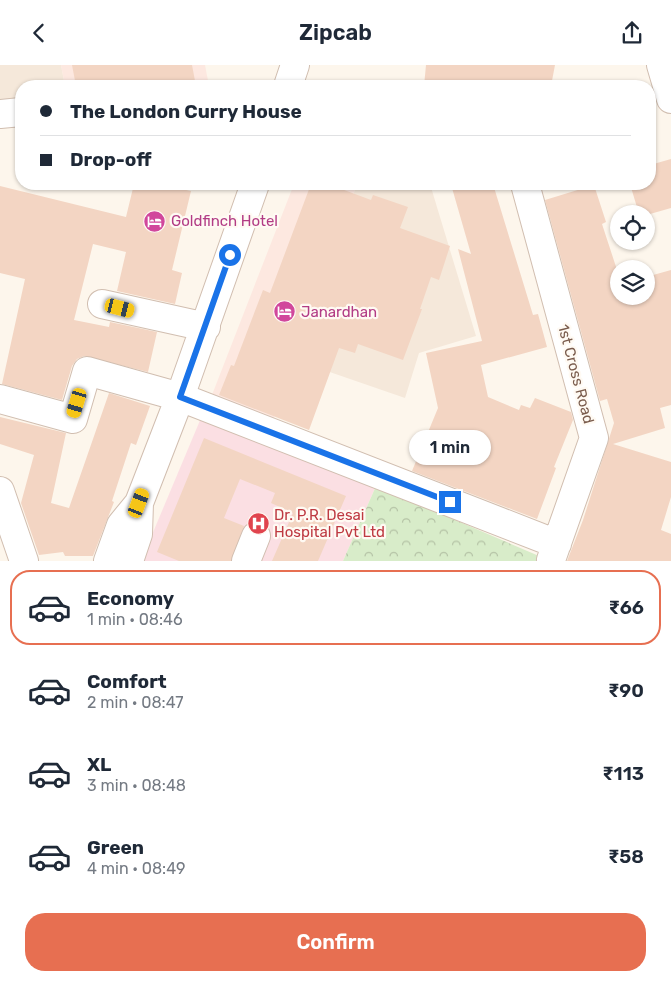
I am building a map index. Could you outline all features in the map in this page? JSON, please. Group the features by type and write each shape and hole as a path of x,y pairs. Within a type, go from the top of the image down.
{"street":[{"path":"290,80 295,65"},
{"path":"661,65 671,99"},
{"path":"0,114 15,113"},
{"path":"108,561 121,525 139,503 206,327 253,190"},
{"name":"1st Cross Road","path":"527,190 594,438 554,552"},
{"path":"102,304 206,327"},
{"path":"0,399 73,419 87,371 180,397 554,552"},
{"path":"0,491 24,561"},
{"path":"130,561 138,535 139,503"}],"shaded area":[{"path":"0,65 61,65 64,80 15,80 15,100 0,101"},
{"path":"61,65 205,65 208,80 64,80"},
{"path":"292,190 355,190 271,426 210,400"},
{"path":"355,190 432,190 476,336 419,353 405,398 295,360"},
{"name":"Dr. P.R. Desai Hospital Pvt Ltd","path":"201,418 376,486 343,561 141,561"}],"green space":[{"path":"376,486 539,556 537,561 343,561"}],"building":[{"path":"72,65 192,65 195,80 75,80"},
{"path":"426,65 555,65 552,80 425,80"},
{"path":"671,159 671,208 655,213 655,205 636,205 632,190 656,190 656,163"},
{"path":"0,186 126,217 133,190 191,191 172,270 182,273 175,304 117,291 126,252 93,244 74,320 109,327 110,322 157,332 148,372 84,356 77,359 72,366 62,400 2,384 25,279 0,273"},
{"path":"309,190 344,190 371,200 373,195 408,207 400,228 450,246 439,280 431,277 420,309 422,309 403,360 358,344 355,353 339,348 309,430 219,395 231,365 234,366 263,290 270,293"},
{"path":"453,190 495,190 533,315 538,314 547,347 481,365 488,397 519,410 521,405 530,408 535,398 571,412 573,420 554,467 556,468 537,519 412,471 438,408 426,353 482,341 458,249 471,254"},
{"path":"578,190 596,190 606,222 602,224 614,260 610,260 610,305 655,305 655,274 671,270 671,405 660,408 665,428 613,444 671,462 671,497 661,530 671,534 671,561 567,561 583,520 614,423 607,399 600,401 545,200"},
{"path":"109,393 150,406 136,445 131,443 112,501 114,502 93,556 65,556 63,552 39,555 21,503 34,455 0,444 0,417 66,433 51,503 69,508"},
{"path":"204,438 346,496 318,561 272,561 293,513 271,503 275,493 240,479 224,518 244,526 231,561 179,561 157,552"}],"place":[{"name":"Goldfinch Hotel","path":"155,221"},
{"name":"Janardhan","path":"285,312"},
{"name":"Dr. P.R. Desai Hospital Pvt Ltd","path":"258,524"}],"route":[{"path":"230,255 180,397 450,502"}]}
